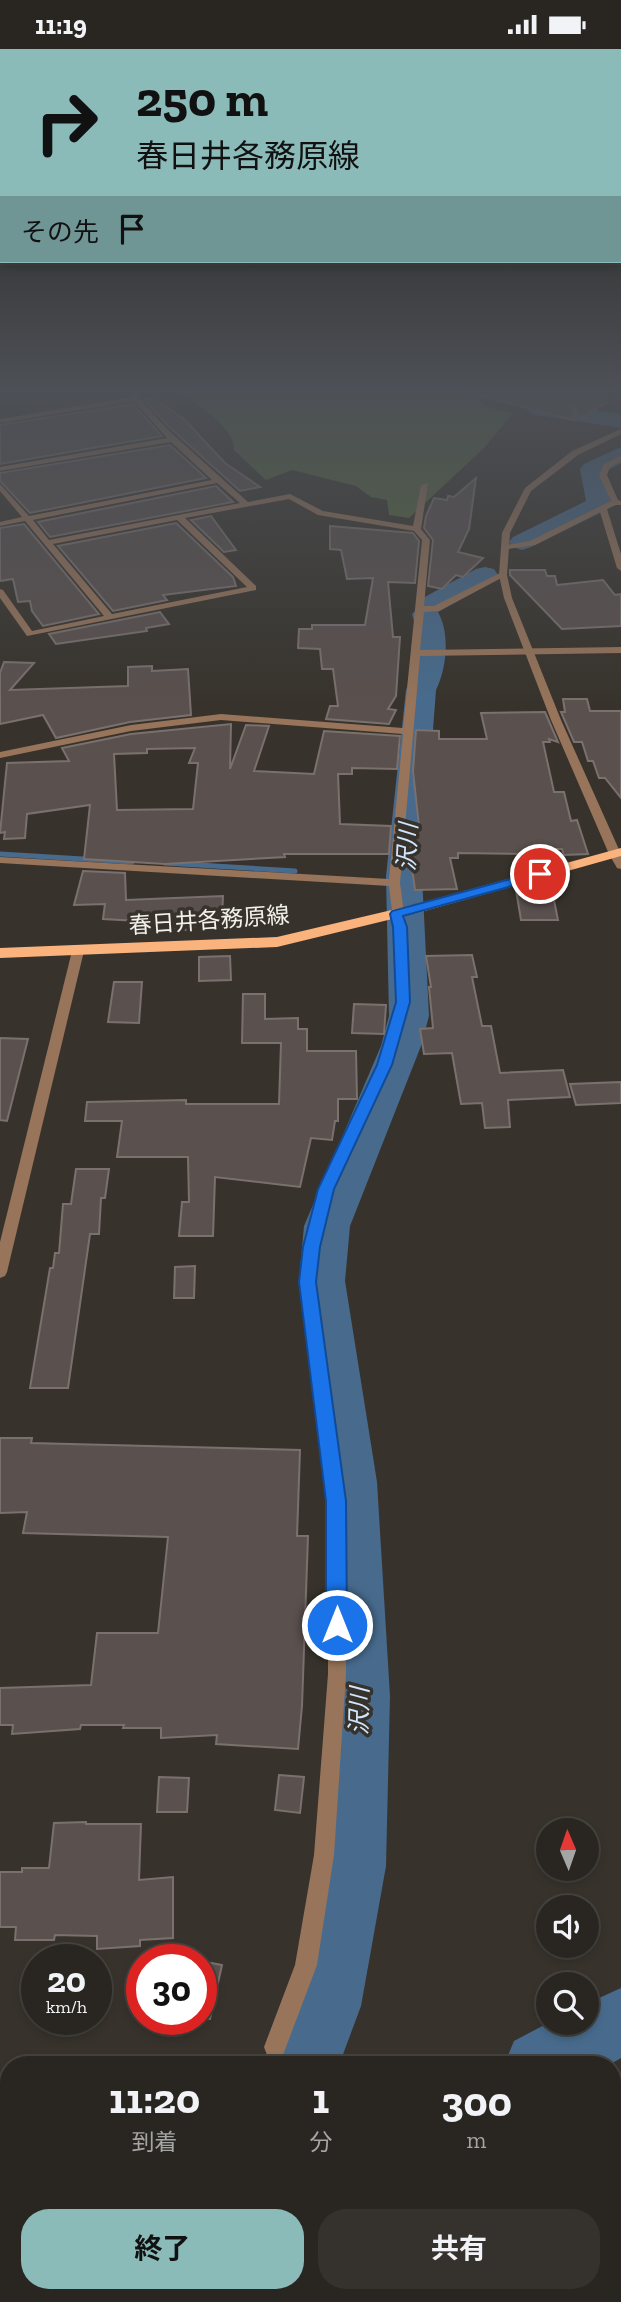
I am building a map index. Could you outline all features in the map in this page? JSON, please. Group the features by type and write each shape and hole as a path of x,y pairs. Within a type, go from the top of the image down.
{"main road":[{"name":"春日井各務原線","path":"0,953 278,942 619,857"}],"street":[{"path":"6,494 25,519 49,542 109,617"},
{"path":"0,524 151,494"},
{"path":"234,494 246,504"},
{"path":"417,529 423,494"},
{"path":"526,494 511,521 504,548 503,575 508,598 619,857"},
{"path":"49,542 290,496 321,513 417,529 426,540 406,731 394,883 396,914 400,927 403,1002 385,1065 326,1189 311,1247 307,1282 336,1501 337,1674 324,1855 306,1965 275,2047"},
{"path":"504,548 532,543 618,503"},
{"path":"603,509 621,568"},
{"path":"0,592 30,634 253,588 179,517"},
{"path":"418,608 436,608 503,575"},
{"path":"415,653 621,650"},
{"path":"0,755 131,728 221,717 406,731"},
{"path":"0,860 394,883"},
{"path":"0,1272 78,951"}],"green space":[{"path":"367,494 435,494 409,518 389,515 387,500"}],"building":[{"path":"12,494 125,494 30,513"},
{"path":"176,494 225,494 233,502 50,537 38,522"},
{"path":"457,494 474,494 469,529 458,552 483,558 463,577 456,575 442,589 428,586 433,540 424,528 434,498 447,500 448,496 454,497"},
{"path":"211,516 236,550 224,552 191,520"},
{"path":"176,523 233,577 236,586 163,595 167,600 113,611 58,546"},
{"path":"24,524 99,614 43,626 32,611 30,601 18,602 13,579 0,581 0,528"},
{"path":"330,526 413,533 419,541 415,583 388,582 393,637 400,637 396,696 388,709 396,710 389,724 326,719 330,706 338,706 333,669 322,669 320,649 298,648 299,629 312,629 312,625 365,625 373,578 347,579 341,550 330,549"},
{"path":"510,570 545,570 547,576 555,576 557,585 603,580 615,595 621,594 621,626 562,629 510,575"},
{"path":"160,612 169,624 146,628 147,631 56,644 49,634"},
{"path":"4,662 34,663 10,690 128,686 128,667 152,666 152,671 188,669 191,715 130,722 56,738 43,715 0,724 0,673"},
{"path":"563,699 587,699 590,711 621,711 621,798 605,778 599,778 593,761 588,761 582,742 574,742 561,712 565,712"},
{"path":"545,712 558,742 549,739 550,742 543,742 554,792 564,792 571,821 577,820 588,854 564,855 562,849 525,849 524,854 458,853 458,858 450,858 457,889 415,890 410,854 405,854 408,826 419,826 413,771 416,730 439,731 439,739 487,739 481,713"},
{"path":"231,724 230,769 246,725 269,726 254,771 314,774 324,731 400,736 397,769 352,768 352,774 338,774 340,824 391,826 389,854 284,854 285,857 165,864 84,859 90,805 27,814 25,838 4,839 5,832 0,833 7,763 69,761 62,748 131,734","holes":["195,748 189,763 198,763 193,809 117,810 114,754 147,753 147,749"]},
{"path":"83,871 125,873 126,900 223,896 222,917 195,917 194,930 175,930 175,923 103,919 105,904 74,905"},
{"path":"516,890 552,890 558,920 521,920"},
{"path":"472,955 477,977 472,977 482,1026 491,1026 500,1073 563,1070 570,1097 508,1100 510,1127 485,1128 482,1103 461,1104 452,1053 424,1054 420,1029 433,1028 426,956"},
{"path":"230,956 231,980 199,981 199,957"},
{"path":"114,982 142,982 139,1023 108,1022"},
{"path":"243,994 265,994 265,1019 298,1018 298,1029 307,1029 307,1051 356,1051 357,1099 338,1099 338,1121 335,1121 332,1140 311,1138 300,1187 215,1177 213,1236 179,1236 182,1202 189,1202 188,1157 117,1157 122,1121 85,1121 87,1102 186,1100 186,1104 279,1104 281,1043 242,1043"},
{"path":"354,1004 386,1005 384,1034 352,1033"},
{"path":"0,1038 28,1039 7,1121 0,1120"},
{"path":"621,1082 621,1103 576,1105 570,1084"},
{"path":"76,1169 109,1169 105,1198 101,1198 99,1234 90,1234 68,1388 30,1388 50,1268 53,1268 55,1253 59,1253 63,1204 71,1204"},
{"path":"195,1266 194,1298 174,1298 175,1267"},
{"path":"0,1438 32,1438 31,1443 300,1450 297,1536 308,1536 298,1749 216,1744 217,1735 161,1738 161,1728 123,1728 124,1725 81,1725 80,1729 12,1734 13,1725 0,1725 0,1688 91,1685 97,1633 158,1633 168,1537 23,1533 27,1512 0,1513"},
{"path":"279,1775 304,1777 300,1813 275,1810"},
{"path":"159,1777 189,1778 187,1812 157,1812"},
{"path":"54,1823 141,1824 139,1880 173,1877 173,1938 140,1940 140,1944 112,1948 112,1944 97,1944 97,1936 55,1935 54,1940 15,1940 16,1927 0,1927 0,1872 22,1872 22,1868 49,1868"},
{"path":"217,1964 222,1965 217,1988"}],"waterway":[{"name":"沢川","path":"522,542 599,504 597,494"},
{"name":"沢川","path":"431,605 485,575"},
{"name":"沢川","path":"308,2056 327,2006 354,1866 361,1696 351,1482 322,1281 327,1226 401,1046 409,1016 404,876 421,690 428,676 431,628 426,614"},
{"path":"0,854 132,862"},
{"path":"165,863 295,871"},
{"path":"555,2056 621,2022"}],"route":[{"path":"337,1625 336,1501 307,1282 311,1247 326,1189 385,1065 403,1002 400,927 396,914 540,874"}]}
